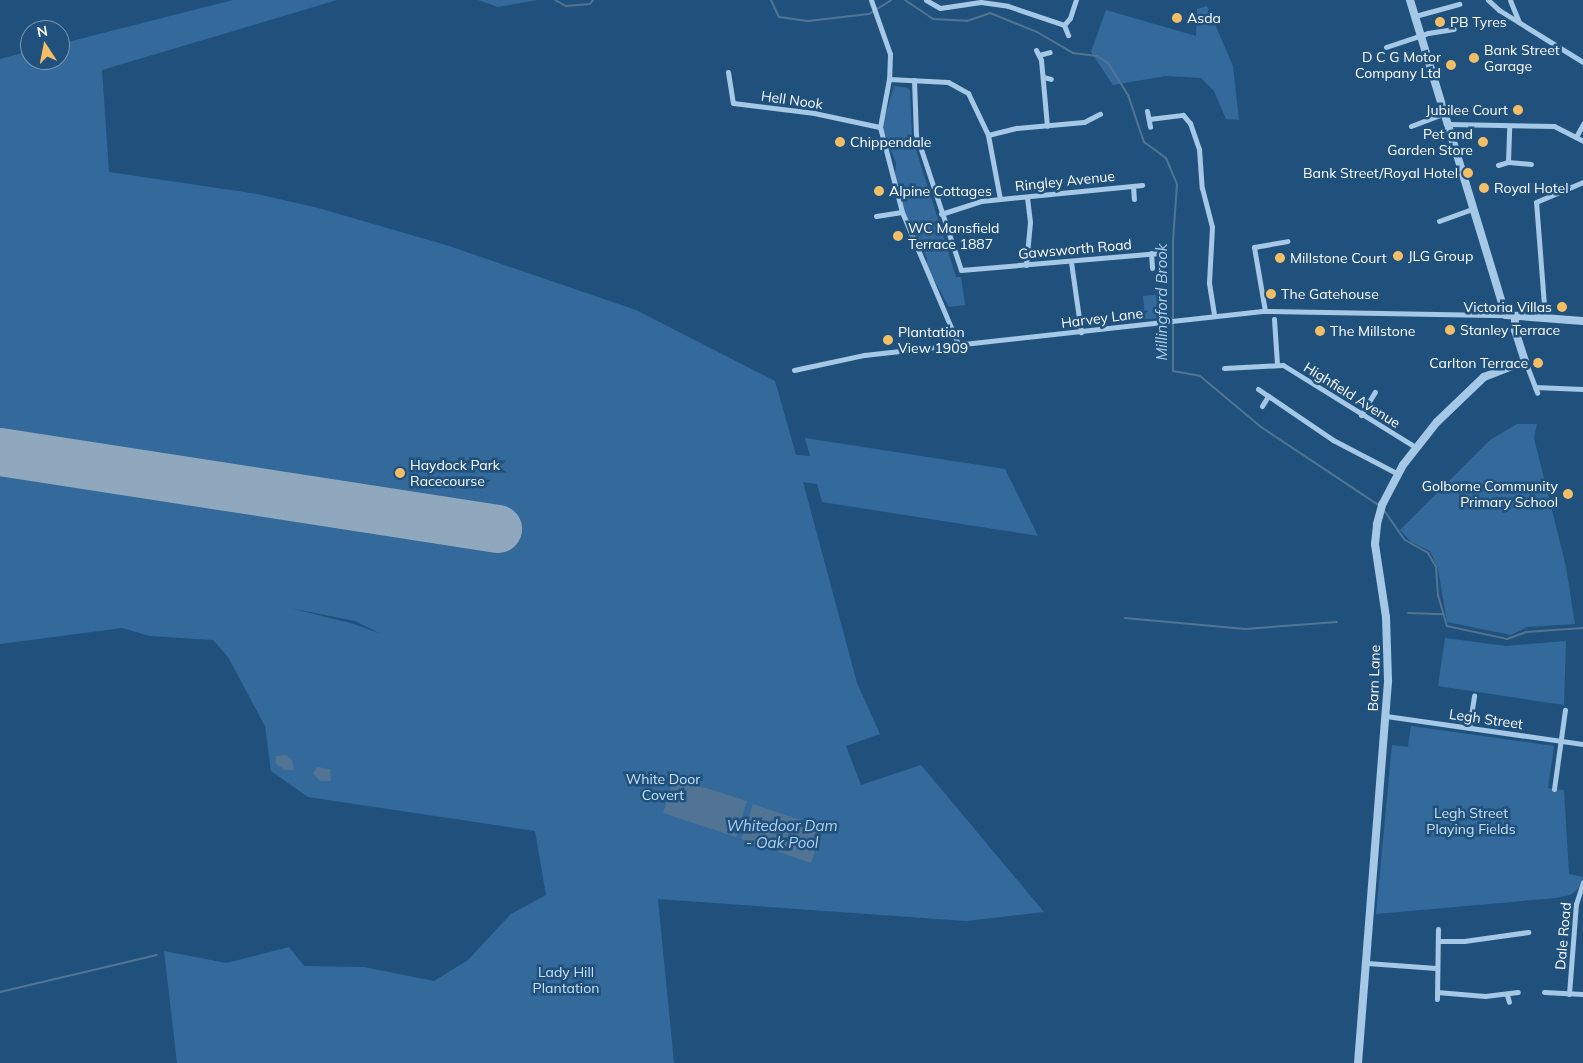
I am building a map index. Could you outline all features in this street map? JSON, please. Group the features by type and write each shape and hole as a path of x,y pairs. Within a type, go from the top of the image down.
{"street":[{"path":"872,0 890,54 890,79 880,127 902,212 959,346"},
{"path":"926,0 940,8 981,1 1008,6 1064,25 1068,35"},
{"path":"1064,25 1070,18 1076,0"},
{"path":"1410,0 1506,315 1583,321"},
{"path":"1488,0 1583,62"},
{"path":"1510,0 1519,22"},
{"path":"1415,16 1458,4"},
{"path":"1386,47 1421,35 1454,29"},
{"path":"1048,126 1043,75 1038,52 1050,52"},
{"path":"1035,70 1051,79"},
{"name":"Hell Nook","path":"728,72 733,103 814,113 880,127"},
{"path":"890,79 948,82 963,87 972,99 988,135 1000,199"},
{"name":"Gawsworth Road","path":"914,80 916,134 960,270 1160,253"},
{"path":"1147,111 1150,127"},
{"path":"1411,126 1445,113"},
{"path":"988,135 1084,122 1100,114"},
{"path":"1149,119 1183,115 1190,124 1199,149 1202,188 1212,227 1208,274 1214,316"},
{"path":"1449,124 1554,126 1577,135 1583,140"},
{"path":"1577,135 1583,124"},
{"path":"1508,162 1509,126"},
{"path":"1498,166 1508,162 1531,164"},
{"path":"1545,318 1536,202 1583,182"},
{"name":"Ringley Avenue","path":"941,214 1000,199 1142,185"},
{"name":"Ringley Avenue","path":"1133,186 1134,199"},
{"path":"1026,265 1030,222 1027,196"},
{"path":"1439,221 1474,208"},
{"path":"876,216 902,212"},
{"path":"1265,311 1254,247 1287,240"},
{"name":"Gawsworth Road","path":"1151,253 1152,268"},
{"path":"1071,262 1081,332"},
{"name":"Harvey Lane","path":"794,370 864,355 1265,311 1506,315"},
{"path":"1515,316 1515,330 1536,390 1583,389"},
{"path":"1224,368 1277,364 1274,319"},
{"name":"Barn Lane","path":"1358,1063 1386,716 1388,634 1375,544 1379,514 1398,474 1415,447 1476,384 1494,372 1525,361"},
{"name":"Highfield Avenue","path":"1277,364 1283,365 1415,447"},
{"path":"1258,389 1333,440 1398,474"},
{"path":"1361,415 1374,392"},
{"path":"1262,406 1268,396"},
{"path":"1469,728 1474,694"},
{"path":"1554,789 1565,710"},
{"name":"Legh Street","path":"1386,716 1583,744"},
{"name":"Dale Road","path":"1569,994 1576,904 1583,882"},
{"path":"1516,926 1517,934"},
{"path":"1437,999 1438,929"},
{"path":"1438,941 1464,941 1528,932"},
{"path":"1367,963 1436,968"},
{"path":"1437,992 1507,995 1518,992"},
{"path":"1544,992 1583,994"},
{"path":"1507,995 1508,1002"}],"green space":[{"name":"Haydock Park Racecourse","path":"233,0 337,0 102,70 109,172 257,194 318,208 446,245 636,310 775,381 796,455 810,456 805,438 1005,469 1038,536 822,502 817,484 803,482 857,683 880,734 846,746 861,785 921,765 1044,912 966,921 658,899 674,1063 177,1063 164,951 226,963 289,947 304,966 364,967 434,981 468,960 511,914 546,895 535,831 308,797 271,771 265,726 228,657 213,640 150,636 122,628 0,644 0,59 20,54 20,70 70,70 70,41","holes":["290,608 355,621 381,634 354,624"]},
{"path":"478,0 538,0 498,7"},
{"path":"1207,6 1233,66 1239,120 1226,119 1214,91 1201,78 1165,76 1113,85 1091,52 1106,10 1196,36 1197,9"},
{"path":"894,86 908,88 910,91 912,137 956,277 961,277 965,305 949,307 927,267 927,258 903,210 895,177 896,163 882,126"},
{"path":"1162,294 1162,318 1145,319 1143,296"},
{"path":"1517,424 1537,424 1534,438 1566,567 1575,624 1527,627 1511,635 1447,622 1438,569 1430,551 1411,542 1400,530 1490,440"},
{"path":"1445,638 1506,646 1566,641 1564,705 1438,686"},
{"name":"Legh Street Playing Fields","path":"1411,726 1554,746 1548,788 1564,790 1569,874 1583,877 1578,889 1570,895 1556,898 1376,914 1392,745 1408,747"}],"water":[{"path":"286,755 292,760 294,770 285,770 276,764 276,756"},
{"path":"317,767 330,769 331,781 320,781 313,773"},
{"path":"674,778 747,801 736,837 663,813"},
{"name":"Whitedoor Dam - Oak Pool","path":"753,804 823,828 811,863 741,839"}],"waterway":[{"name":"Millingford Brook","path":"555,0 566,6 590,4 593,0"},
{"name":"Millingford Brook","path":"771,0 779,17 808,21 869,14 891,0"},
{"name":"Millingford Brook","path":"905,0 933,19 967,21 990,13 1037,32 1073,53 1097,56 1108,63 1128,95 1144,142 1166,158 1177,184 1173,241 1173,371 1200,376 1261,427 1380,506"},
{"name":"Millingford Brook","path":"1383,509 1405,540 1428,553 1436,567 1438,595 1447,626 1507,639 1526,632 1583,628"},
{"path":"1408,613 1443,614"},
{"path":"1125,618 1245,629 1337,622"},
{"path":"0,992 157,955"}],"runway":[{"path":"0,452 498,529"}],"place":[{"name":"Asda","path":"1177,18"},
{"name":"PB Tyres","path":"1440,22"},
{"name":"Bank Street Garage","path":"1474,58"},
{"name":"D C G Motor Company Ltd","path":"1451,65"},
{"name":"Jubilee Court","path":"1518,110"},
{"name":"Chippendale","path":"840,142"},
{"name":"Pet and Garden Store","path":"1483,142"},
{"name":"Bank Street/Royal Hotel","path":"1468,173"},
{"name":"Royal Hotel","path":"1484,188"},
{"name":"Alpine Cottages","path":"879,191"},
{"name":"WC Mansfield Terrace 1887","path":"898,236"},
{"name":"JLG Group","path":"1398,256"},
{"name":"Millstone Court","path":"1280,258"},
{"name":"The Gatehouse","path":"1271,294"},
{"name":"Victoria Villas","path":"1562,307"},
{"name":"Stanley Terrace","path":"1450,330"},
{"name":"The Millstone","path":"1320,331"},
{"name":"Plantation View 1909","path":"888,340"},
{"name":"Carlton Terrace","path":"1538,363"},
{"name":"Haydock Park Racecourse","path":"400,473"},
{"name":"Golborne Community Primary School","path":"1568,494"}],"park label":[{"name":"White Door Covert","path":"663,788"},
{"name":"Lady Hill Plantation","path":"566,980"}]}
